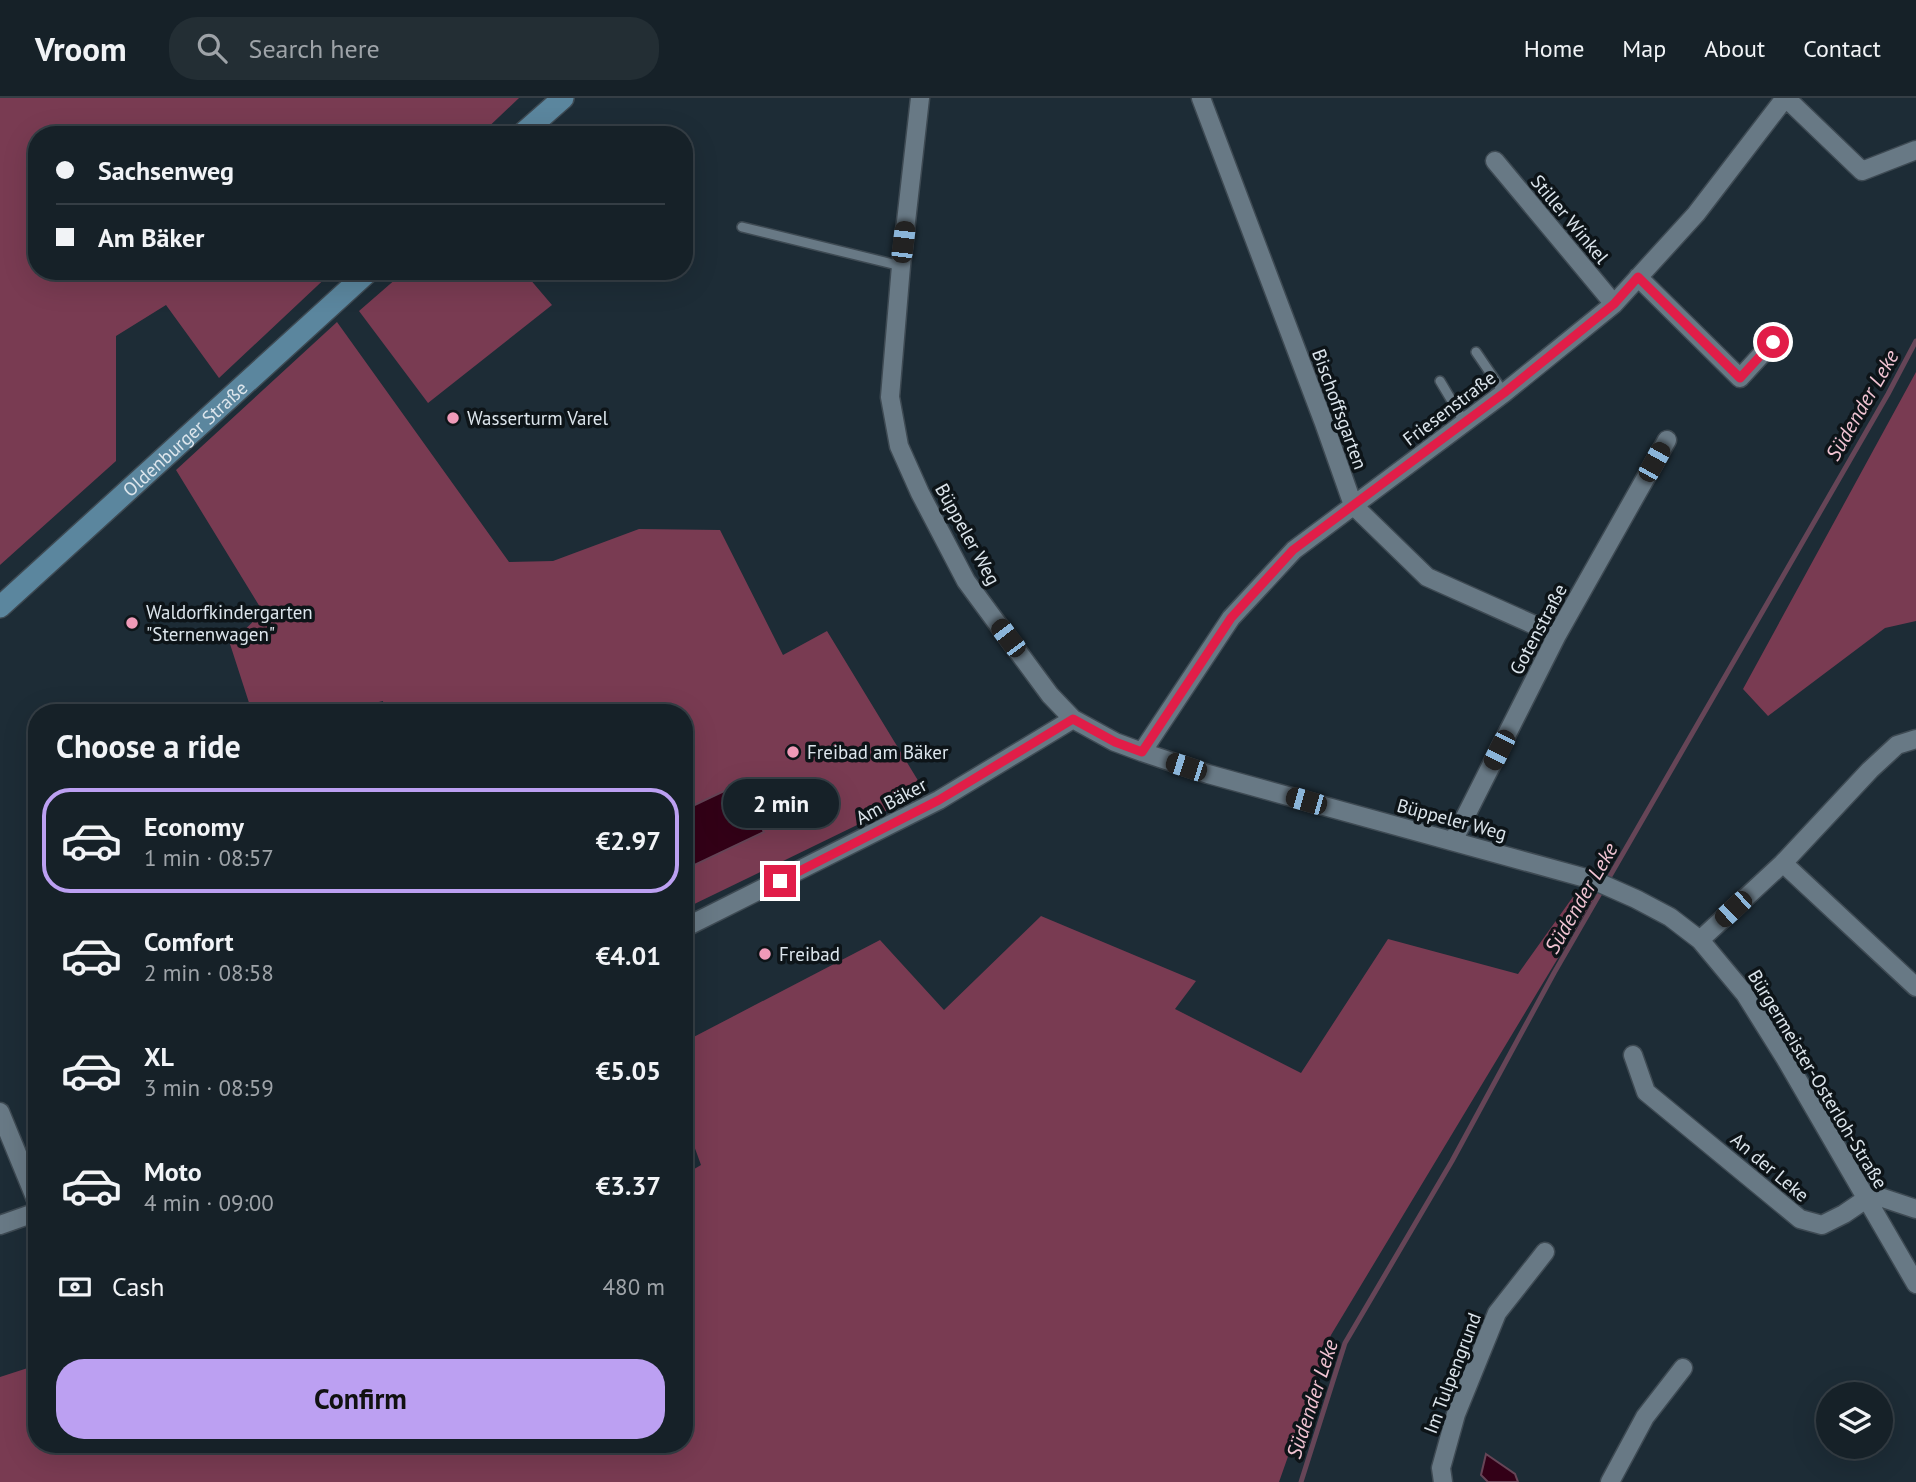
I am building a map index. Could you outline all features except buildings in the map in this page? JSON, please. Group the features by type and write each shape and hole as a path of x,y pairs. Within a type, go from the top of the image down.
{"main road":[{"path":"532,126 563,98"},
{"name":"Oldenburger Straße","path":"0,607 359,280"}],"street":[{"name":"Büppeler Weg","path":"919,98 890,397 899,446 920,494 966,581 1050,695 1073,719 1115,742 1142,752 1208,774 1590,879"},
{"name":"Bischoffsgarten","path":"1201,98 1353,505 1427,577 1557,635"},
{"name":"Friesenstraße","path":"1142,752 1231,618 1293,550 1465,423 1614,304 1696,214 1786,98"},
{"path":"1786,98 1862,171 1916,150"},
{"name":"Stiller Winkel","path":"1495,161 1614,304"},
{"path":"1638,277 1740,378 1773,342"},
{"name":"Gotenstraße","path":"1453,841 1557,635 1667,440"},
{"name":"Am Bäker","path":"693,923 939,800 1073,719"},
{"path":"1700,940 1783,863 1870,769 1897,745 1916,738"},
{"path":"1783,863 1916,987"},
{"name":"Bürgermeister-Osterloh-Straße","path":"1590,879 1670,917 1700,940 1745,994 1916,1284"},
{"name":"An der Leke","path":"1633,1055 1646,1092 1800,1219 1822,1225 1866,1199"},
{"path":"0,1112 28,1180"},
{"path":"1866,1199 1880,1197 1916,1209"},
{"path":"0,1225 28,1215"},
{"name":"Im Tulpengrund","path":"1443,1482 1441,1468 1456,1414 1497,1313 1545,1252"},
{"path":"1610,1482 1645,1417 1683,1368"}],"lane":[{"path":"742,227 901,266"},
{"path":"1476,352 1504,393"},
{"path":"1440,381 1465,423"}],"shaded area":[{"path":"0,98 519,98 489,126 28,126 28,280 323,280 219,378 166,305 116,336 116,461 0,565"},
{"path":"395,280 531,280 552,305 428,403 359,311"},
{"path":"337,322 509,562 553,561 639,529 720,530 783,655 827,631 925,792 693,905 693,704 383,704 383,701 370,704 249,704 230,644 263,612 176,470"},
{"path":"1916,372 1916,621 1885,628 1768,716 1743,689"},
{"path":"741,783 764,832 693,866 693,806"},
{"path":"1575,894 1593,900 1331,1335 1279,1482 0,1482 0,1377 28,1368 28,1453 693,1453 693,1170 701,1165 693,1143 693,1037 880,940 944,1010 1041,916 1196,981 1175,1009 1301,1073 1388,939 1518,974"},
{"path":"1486,1454 1515,1474 1518,1482 1488,1482 1481,1475"}],"waterway":[{"name":"Südender Leke","path":"1301,1482 1345,1343 1452,1161 1554,973 1916,341"}],"place":[{"name":"Wasserturm Varel","path":"453,418"},
{"name":"Waldorfkindergarten \"Sternenwagen\"","path":"132,623"},
{"name":"Freibad am Bäker","path":"793,752"},
{"name":"Freibad","path":"765,954"}],"route":[{"path":"780,881 939,800 1073,719 1115,742 1142,752 1231,618 1293,550 1504,393 1614,304 1638,277 1740,378 1773,342"}]}
